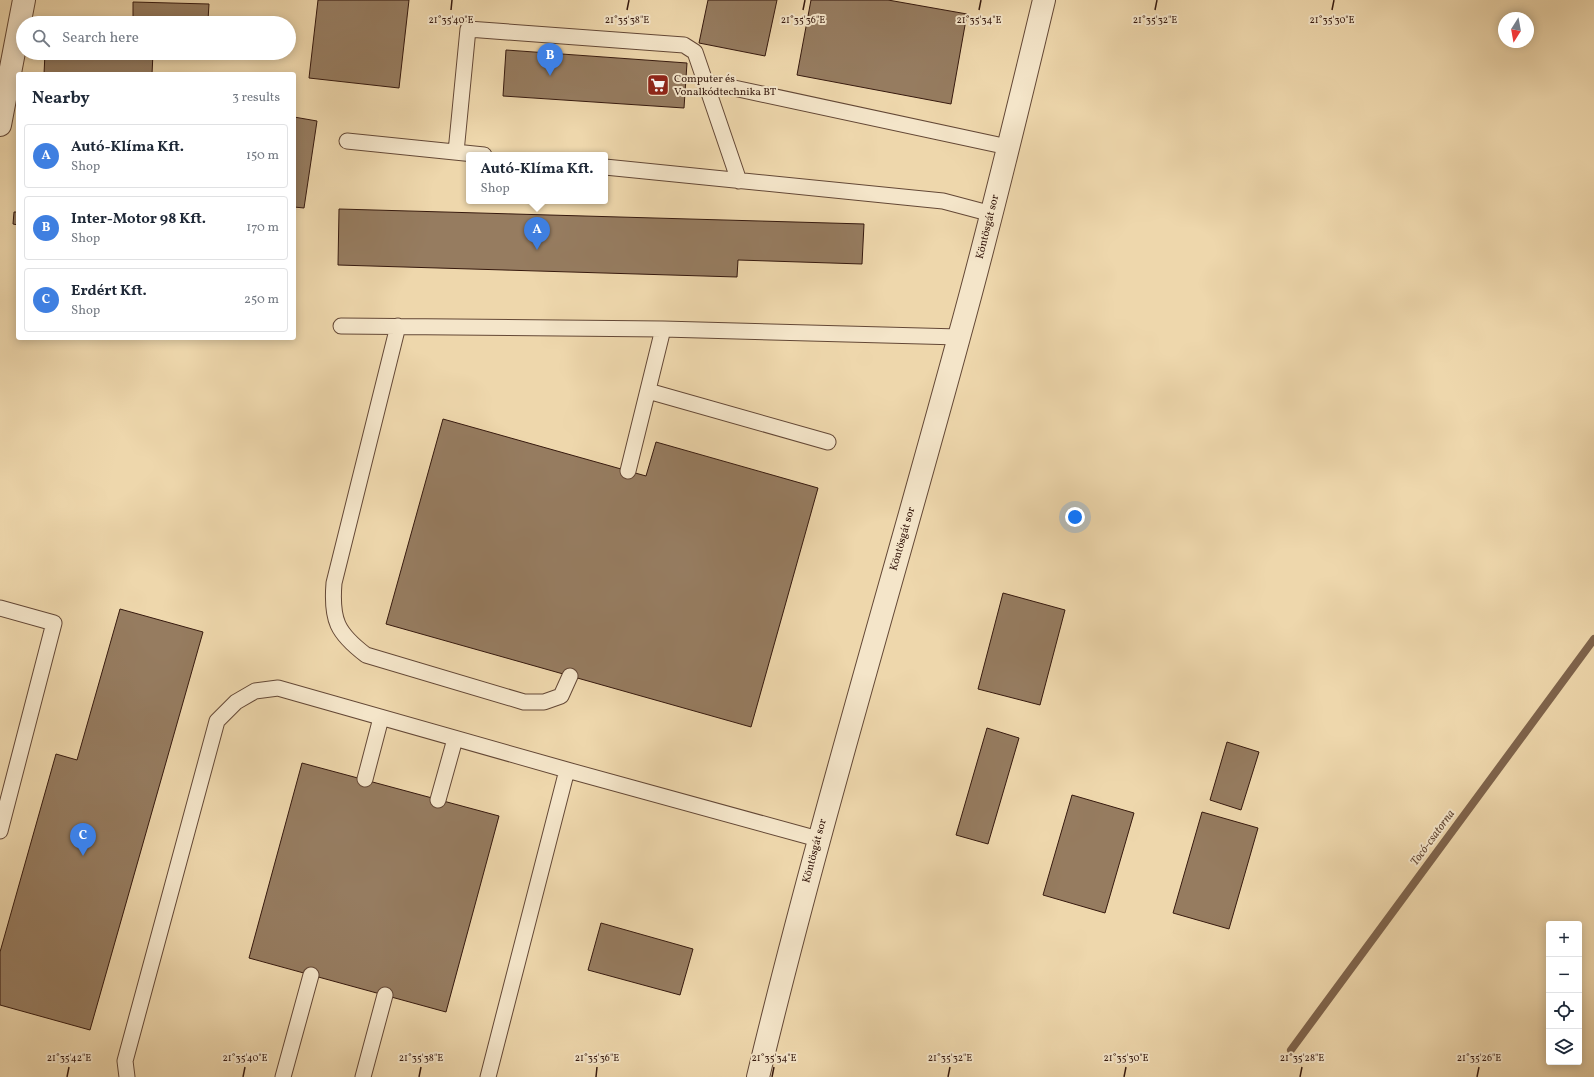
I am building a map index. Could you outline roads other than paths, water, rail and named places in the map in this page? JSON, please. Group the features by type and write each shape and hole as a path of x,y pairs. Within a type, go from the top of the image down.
{"street":[{"path":"21,16 24,0"},
{"name":"Köntösgát sor","path":"758,1077 818,839 959,338 992,214 1044,0"},
{"path":"0,125 16,42"}],"lane":[{"path":"456,152 468,29 684,45 695,52 739,181"},
{"path":"706,82 1008,147"},
{"path":"347,141 466,153"},
{"path":"608,167 943,201 992,214"},
{"path":"341,326 663,329 959,338"},
{"path":"398,326 334,583 332,604 337,625 348,642 366,656 524,702 544,702 561,696 570,676"},
{"path":"628,471 663,329"},
{"path":"648,391 828,442"},
{"path":"0,608 54,623 0,831"},
{"path":"127,1077 125,1061 217,721 236,702 255,691 278,688 455,739 818,839"},
{"path":"364,779 381,718"},
{"path":"438,800 455,739"},
{"path":"488,1077 567,770"},
{"path":"283,1077 311,974"},
{"path":"363,1077 385,995"}],"waterway":[{"name":"Tocó-csatorna","path":"1291,1050 1594,639"}],"place":[{"name":"Inter-Motor 98 Kft.","path":"550,76"},
{"name":"Computer és Vonalkódtechnika BT","path":"658,85"},
{"name":"Autó-Klíma Kft.","path":"537,250"},
{"name":"Erdért Kft.","path":"83,856"}]}
